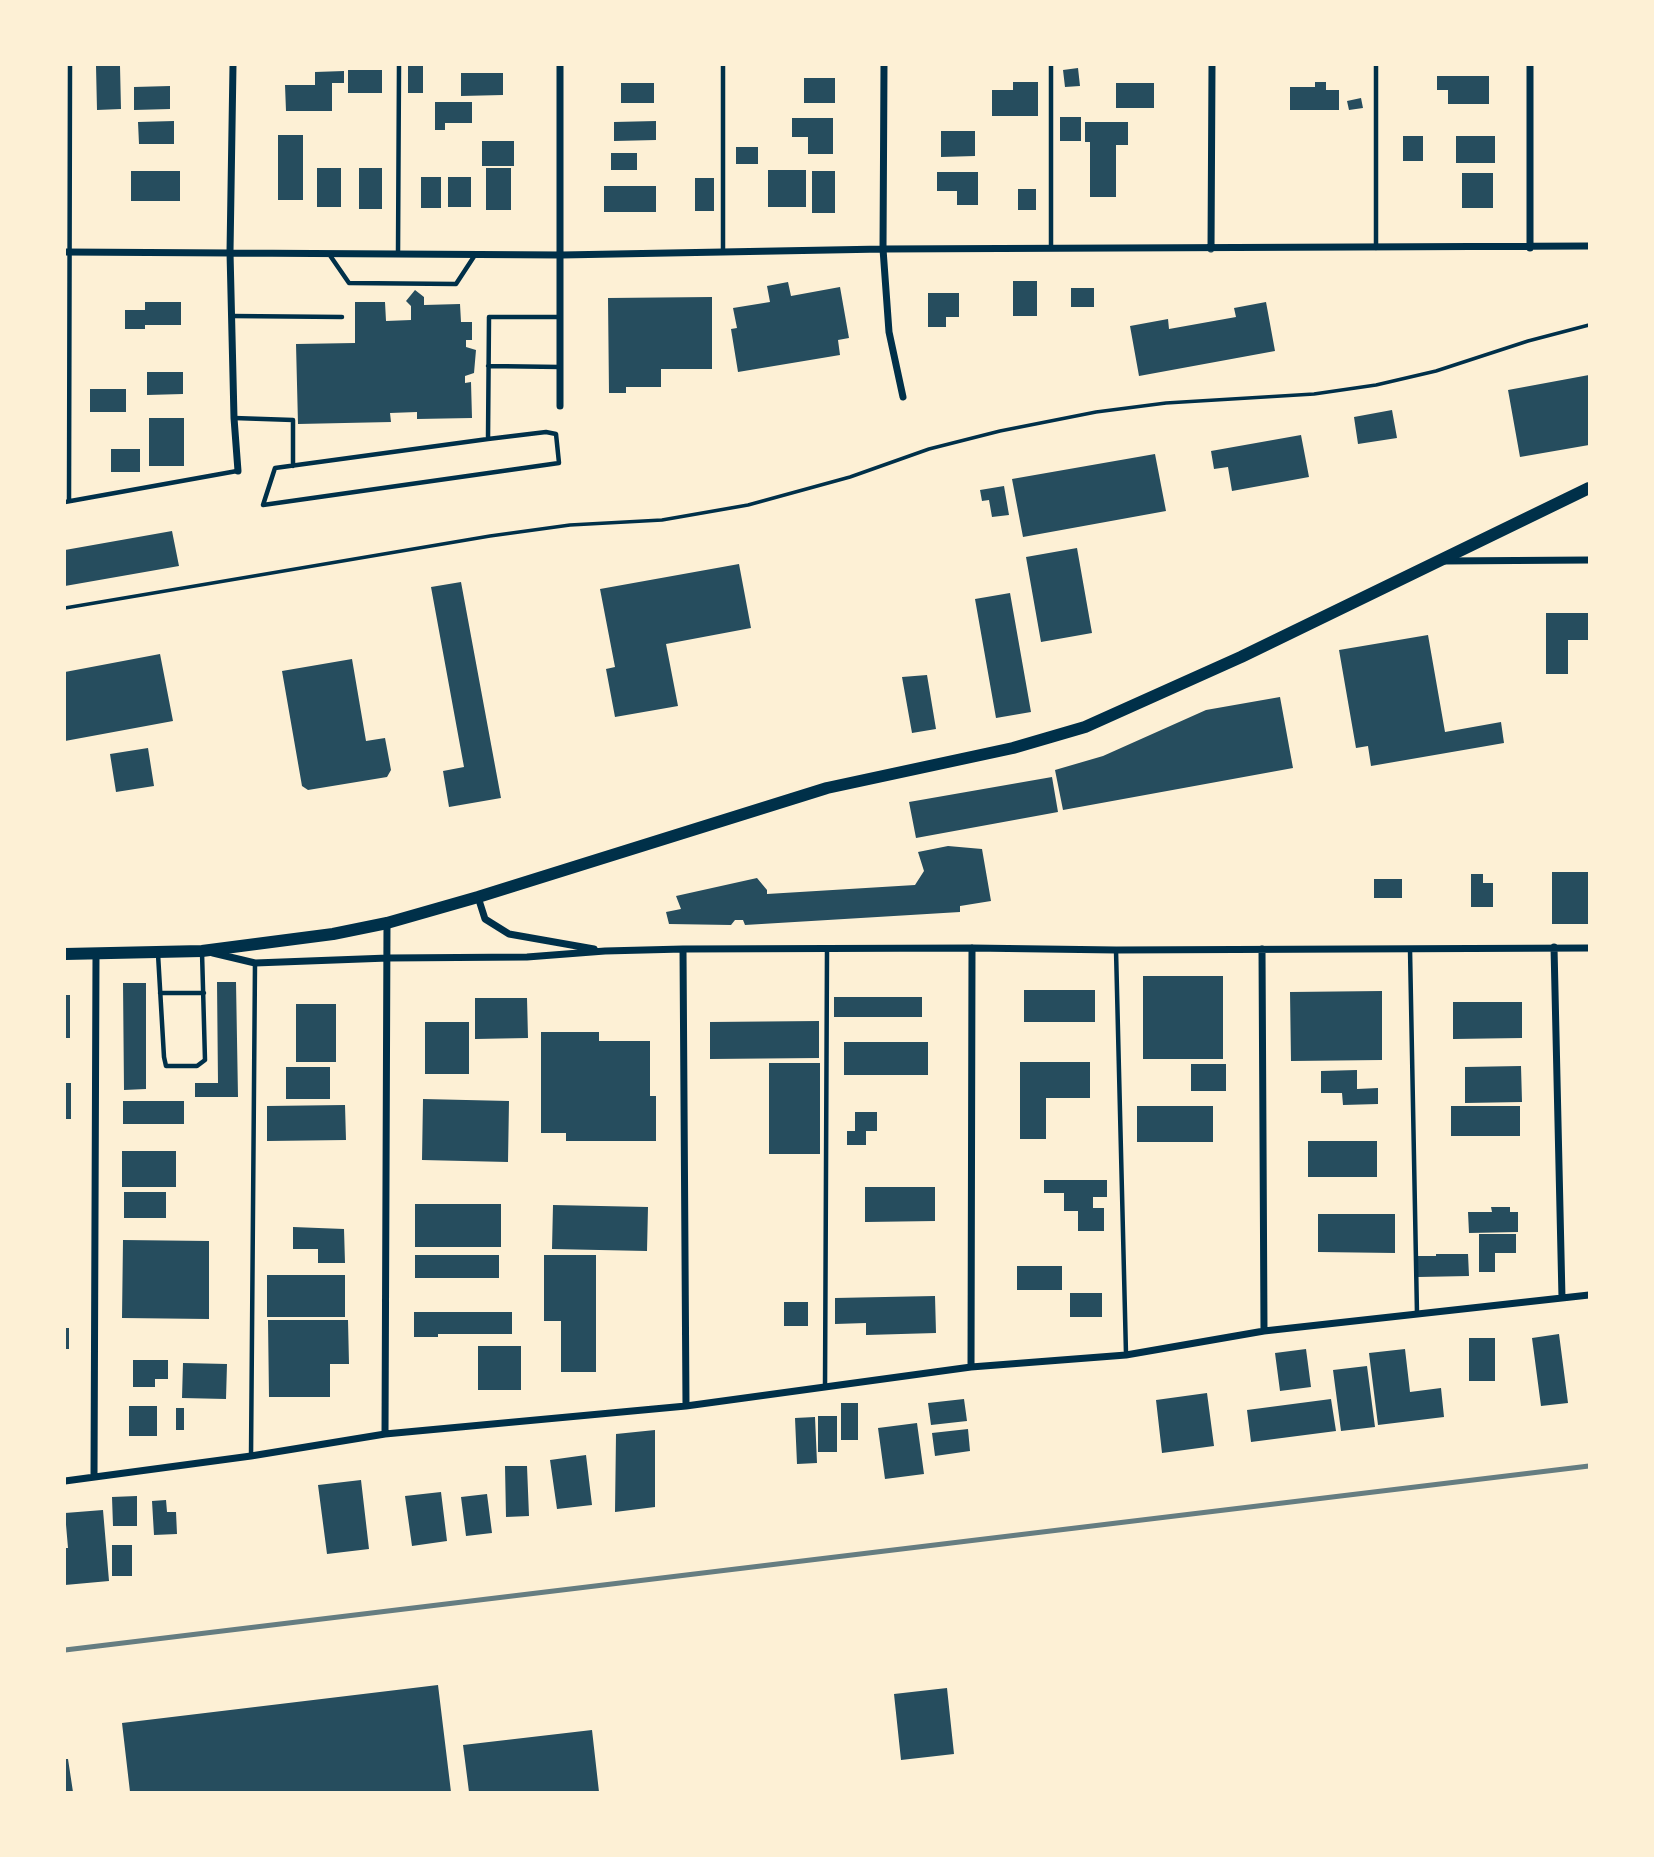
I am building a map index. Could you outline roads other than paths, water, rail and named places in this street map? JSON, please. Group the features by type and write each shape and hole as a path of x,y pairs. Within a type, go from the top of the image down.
{"main road":[{"path":"65,954 202,951 333,934 387,923 827,788 1013,748 1085,727 1241,657 1589,488"}],"street":[{"path":"233,65 230,252 238,471"},
{"path":"560,65 560,406"},
{"path":"884,65 883,249 889,332 903,397"},
{"path":"1211,249 1212,65"},
{"path":"1530,65 1530,248"},
{"path":"66,252 562,255 883,249 1589,246"},
{"path":"1438,562 1589,560"},
{"path":"478,897 485,919 509,934 605,951"},
{"path":"385,1434 387,923"},
{"path":"1554,947 1562,1298"},
{"path":"971,1367 972,948"},
{"path":"202,951 256,963 527,957 683,949 1589,948"},
{"path":"683,949 686,1406"},
{"path":"1262,949 1264,1331"},
{"path":"94,1477 96,955"},
{"path":"65,1481 251,1457 385,1434 686,1406 971,1367 1126,1355 1264,1331 1589,1295"}],"lane":[{"path":"70,65 66,252 67,501 238,471"},
{"path":"398,254 399,65"},
{"path":"723,65 723,252"},
{"path":"1051,65 1051,249"},
{"path":"1376,65 1376,248"},
{"path":"329,253 349,284 456,284 475,255"},
{"path":"231,316 342,317"},
{"path":"488,439 489,317 561,317"},
{"path":"488,366 560,367"},
{"path":"234,418 293,420 293,466"},
{"path":"546,432 556,434 559,463 263,505 275,468 488,439 546,432"},
{"path":"1410,949 1417,1315"},
{"path":"825,1388 827,950"},
{"path":"1116,950 1126,1355"},
{"path":"158,953 166,1066 197,1066 205,1060 202,951"},
{"path":"251,1457 256,963"},
{"path":"160,993 204,993"}],"railway":[{"path":"65,1650 1589,1466"}]}
